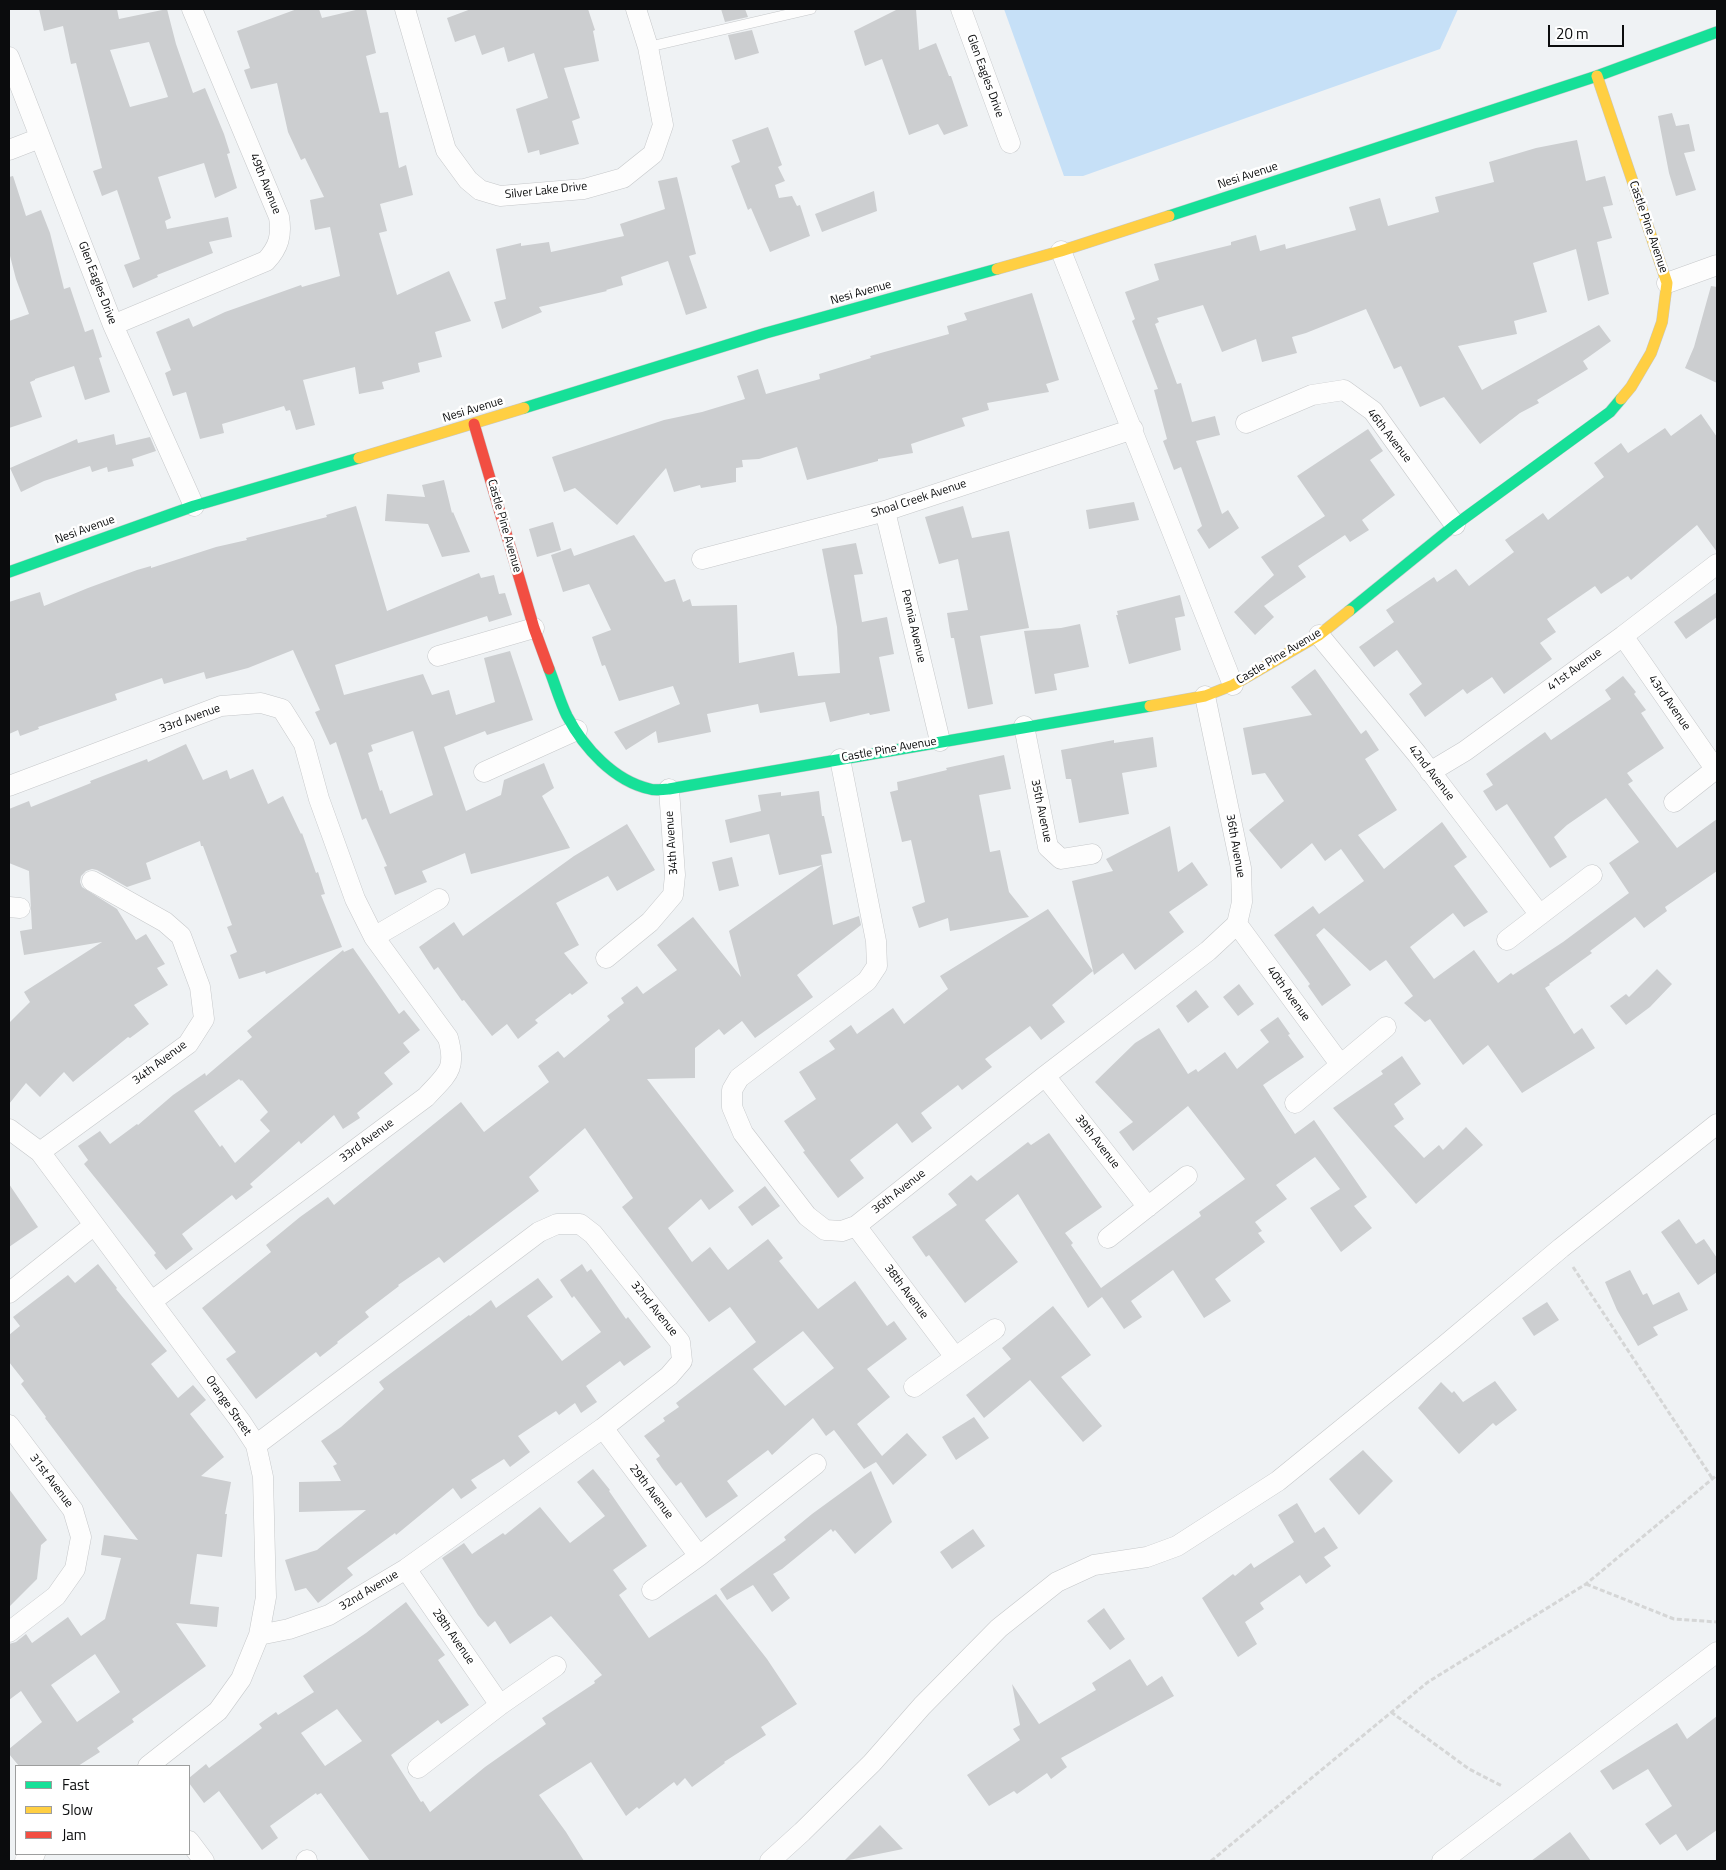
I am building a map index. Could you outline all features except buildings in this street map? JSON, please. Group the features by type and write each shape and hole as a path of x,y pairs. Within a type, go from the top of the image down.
{"street":[{"name":"49th Avenue","path":"113,325 266,261 277,246 281,232 279,217 192,9"},
{"name":"Silver Lake Drive","path":"405,9 446,150 468,180 480,190 500,196 584,189 623,178 654,154 663,125 648,47 636,9"},
{"name":"Glen Eagles Drive","path":"961,9 1010,143"},
{"name":"Nesi Avenue","path":"9,572 194,506 474,424 766,333 1061,251 1596,76 1717,32"},
{"name":"Glen Eagles Drive","path":"9,57 113,325 194,506"},
{"name":"Castle Pine Avenue","path":"474,424 534,628 567,716 586,746 607,766 626,780 652,790 668,789 1205,696 1233,685 1319,634 1455,525 1610,412 1631,386 1651,353 1662,322 1666,283 1596,76"},
{"path":"9,150 40,138"},
{"path":"1061,251 1233,685"},
{"path":"1666,283 1717,265"},
{"name":"46th Avenue","path":"1246,423 1312,395 1344,390 1373,411 1455,525"},
{"name":"Shoal Creek Avenue","path":"702,559 885,511 1133,429"},
{"name":"Pennia Avenue","path":"885,511 940,741"},
{"name":"41st Avenue","path":"1430,772 1465,751 1623,636 1717,564"},
{"path":"438,656 534,628"},
{"name":"42nd Avenue","path":"1319,634 1430,772 1540,915"},
{"name":"43rd Avenue","path":"1623,636 1716,769 1674,802"},
{"name":"36th Avenue","path":"840,759 876,941 877,966 867,981 739,1078 732,1090 732,1107 742,1133 807,1216 825,1230 842,1231 856,1226 1045,1076 1208,951 1237,924 1242,902 1241,868 1205,696"},
{"name":"33rd Avenue","path":"9,786 221,706 261,703 282,709 304,744 319,800 355,899 374,937 448,1038 453,1055 449,1071 426,1097 152,1301"},
{"name":"35th Avenue","path":"1024,726 1048,847 1061,859 1092,854"},
{"path":"484,772 577,730"},
{"name":"34th Avenue","path":"606,958 650,922 673,895 675,875 668,789"},
{"path":"1507,940 1592,875"},
{"name":"34th Avenue","path":"40,1152 188,1044 204,1019 200,986 181,936 165,922 92,881"},
{"path":"374,937 439,899"},
{"name":"40th Avenue","path":"1237,924 1340,1064"},
{"path":"1295,1103 1386,1027"},
{"name":"39th Avenue","path":"1045,1076 1148,1207"},
{"path":"770,1861 872,1763 922,1706 999,1628 1057,1582 1094,1565 1147,1557 1177,1546 1278,1481 1443,1348 1561,1248 1717,1124"},
{"name":"Orange Street","path":"9,1129 40,1152 93,1226 152,1301 256,1445 263,1477 266,1559 266,1597 259,1635 241,1679 218,1711 149,1765"},
{"path":"1108,1238 1187,1176"},
{"name":"32nd Avenue","path":"256,1445 539,1232 557,1224 580,1224 593,1234 680,1342 682,1362 669,1376 603,1428 406,1569 329,1615 289,1629 259,1635"},
{"path":"9,1292 93,1226"},
{"name":"38th Avenue","path":"856,1226 955,1357"},
{"path":"914,1387 995,1328"},
{"name":"31st Avenue","path":"9,1425 73,1510 81,1537 76,1569 56,1596 9,1632"},
{"name":"29th Avenue","path":"603,1428 699,1556"},
{"path":"652,1590 699,1556 816,1464"},
{"name":"28th Avenue","path":"406,1569 500,1705"},
{"path":"1442,1861 1717,1652"},
{"path":"418,1768 500,1705 556,1666"},
{"path":"190,1842 204,1861"}],"lane":[{"path":"648,47 811,9"}],"path":[{"path":"1561,1248 1712,1478"},
{"path":"1211,1861 1428,1682 1586,1584 1717,1474"},
{"path":"1586,1584 1674,1619 1717,1622"},
{"path":"1391,1712 1469,1769 1524,1798"}],"shaded area":[{"path":"1004,9 1458,9 1440,49 1083,176 1064,176"}],"traffic: fast":[{"path":"1169,216 1597,76 1717,32"},
{"path":"524,408 766,333 997,269"},
{"path":"1349,611 1455,525 1610,412 1621,399"},
{"path":"9,572 194,506 359,458"},
{"path":"549,669 567,716 591,751 612,771 624,779 654,790 669,789 1150,706"}],"traffic: slow":[{"path":"1597,76 1667,283 1662,322 1651,353 1631,387 1621,399"},
{"path":"997,269 1061,251 1169,216"},
{"path":"359,458 524,408"},
{"path":"1150,706 1205,696 1233,685 1319,635 1349,611"}],"traffic: jam":[{"path":"474,424 534,628 549,669"}]}
